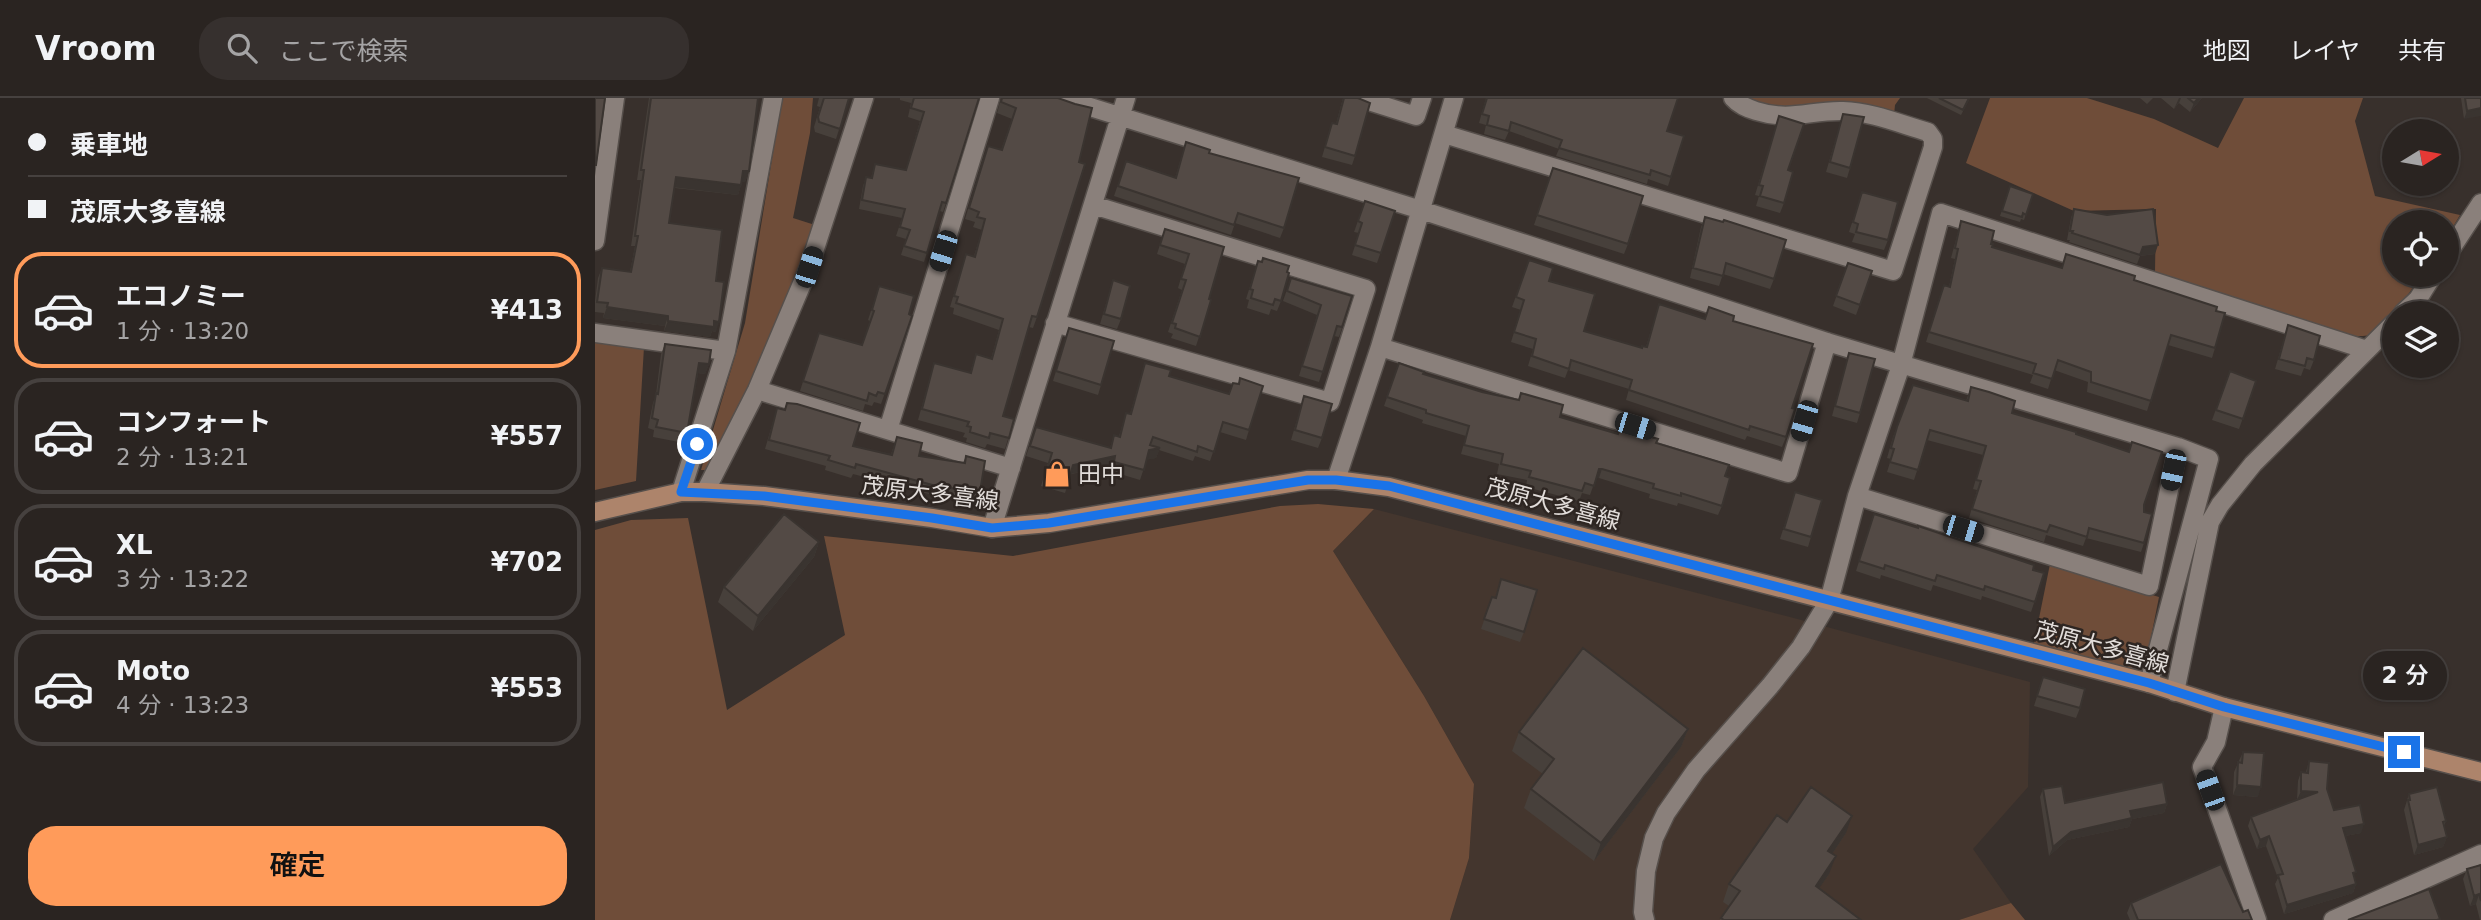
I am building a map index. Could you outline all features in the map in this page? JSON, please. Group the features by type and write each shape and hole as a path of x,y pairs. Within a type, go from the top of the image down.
{"main road":[{"name":"茂原大多喜線","path":"595,512 681,492 705,492 764,496 992,528 1049,523 1308,480 1389,486 2149,683 2224,707 2481,772"}],"street":[{"path":"595,241 615,98"},
{"path":"681,492 726,351 773,98"},
{"path":"705,492 757,390 809,267 864,98"},
{"path":"888,430 990,98"},
{"path":"1061,98 1421,210 1827,342 2209,458 2149,683"},
{"path":"992,528 1126,98"},
{"path":"1359,98 1416,116 1422,98"},
{"path":"1336,480 1380,347 1454,98"},
{"path":"1444,134 1893,271 1933,147 1933,139 1928,132 1866,114 1841,111 1786,118 1738,103 1733,98"},
{"path":"2459,237 2481,203"},
{"path":"1055,323 1330,402 1366,289 1093,205"},
{"path":"1645,920 1643,912 1646,871 1654,838 1666,813 1696,770 1801,647 1829,601 1857,496 1901,365 1941,213 2367,350"},
{"path":"595,333 726,351"},
{"path":"2175,692 2210,522 2253,464 2382,335"},
{"path":"1380,347 1788,473 1827,342"},
{"path":"757,390 1011,468"},
{"path":"1857,496 2149,586 2178,447"},
{"path":"2224,707 2215,742 2202,767 2257,920"},
{"path":"2333,920 2481,854"}],"shaded area":[{"path":"782,98 813,98 810,133 793,218 815,225 802,269 711,470 701,470 745,323"},
{"path":"1744,98 1900,98 1895,105 1894,115 1774,112"},
{"path":"1990,98 2087,98 2154,119 2218,148 2244,98 2363,98 2355,121 2375,196 2438,210 2382,210 2382,287 2413,287 2403,301 2382,301 2382,327 2377,332 2354,336 2155,272 2156,209 2074,211 1966,163"},
{"path":"595,339 644,347 636,481 595,490"},
{"path":"1318,504 1374,509 1333,551 1424,696 1474,784 1469,858 1450,920 595,920 595,530 631,520 688,518 727,710 845,635 824,536 1013,556 1280,506"},
{"path":"1374,509 2030,682 2028,787 1973,849 2011,903 1959,920 1450,920 1469,858 1474,784 1424,696 1333,551"},
{"path":"2050,564 2159,597 2147,657 2130,669 2034,643"},
{"path":"2011,903 2025,920 1959,920"}],"building":[{"path":"595,98 605,98 596,165 595,165"},
{"path":"651,98 758,98 749,171 743,171 741,185 676,177 669,223 722,230 716,281 724,282 719,322 714,321 714,327 668,321 668,316 607,307 608,303 597,302 602,268 631,272 638,236 635,236 644,170 641,170"},
{"path":"824,98 849,98 840,129 819,122"},
{"path":"914,98 979,98 946,203 942,202 927,253 904,246 910,230 900,227 905,209 862,200 866,177 872,178 875,164 906,170 924,112 911,108"},
{"path":"1002,98 1058,98 1092,108 1079,162 1085,164 1037,317 1032,316 1003,416 1014,419 1009,438 990,433 989,438 970,432 971,427 967,426 969,422 922,409 934,363 971,373 976,354 992,359 1003,319 956,303 958,297 954,296 966,254 975,257 985,219 977,217 979,212 969,208 988,146 1002,150 1016,108 1001,102"},
{"path":"1344,98 1358,98 1370,103 1355,156 1325,147 1332,123 1337,124"},
{"path":"1487,98 1678,98 1667,131 1684,136 1671,177 1651,170 1650,175 1559,148 1562,140 1511,122 1509,131 1487,125 1489,116 1482,114"},
{"path":"1939,98 1969,98 1963,110"},
{"path":"2465,98 2481,98 2481,108 2467,111"},
{"path":"1843,114 1864,117 1850,168 1830,162"},
{"path":"1779,116 1804,124 1788,170 1793,172 1784,203 1760,196 1763,186 1759,185"},
{"path":"1186,142 1210,150 1209,153 1299,178 1284,228 1238,213 1234,225 1118,186 1126,161 1176,178"},
{"path":"1553,168 1643,196 1628,244 1537,215"},
{"path":"2010,186 2033,194 2026,215 2023,213 2022,217 2002,211"},
{"path":"1862,192 1898,202 1888,240 1856,232 1858,224 1853,222"},
{"path":"1365,201 1395,211 1381,253 1355,245 1362,223 1358,221"},
{"path":"2074,209 2107,215 2153,209 2158,245 2143,247 2140,255 2072,233 2073,231 2070,231"},
{"path":"1705,217 1723,222 1724,220 1786,240 1774,279 1726,263 1723,276 1693,268"},
{"path":"1961,221 1994,231 1992,247 2062,268 2066,254 2217,307 2216,311 2225,313 2215,348 2171,335 2151,401 2091,382 2091,372 2058,360 2052,379 2033,373 2036,364 1929,332 1944,285 1950,287"},
{"path":"1165,229 1224,247 1200,337 1175,328 1176,324 1172,323 1186,280 1181,279 1189,254 1160,245"},
{"path":"1263,258 1289,266 1281,301 1275,299 1273,305 1251,298 1253,290 1250,289 1258,261 1262,262"},
{"path":"1529,260 1553,268 1549,281 1595,294 1584,331 1642,348 1647,347 1659,304 1705,319 1709,307 1734,316 1733,321 1813,344 1792,408 1795,409 1786,437 1750,426 1749,430 1629,390 1632,380 1571,360 1569,369 1532,356 1536,339 1514,332 1524,300 1516,297"},
{"path":"1848,263 1872,271 1860,305 1836,296"},
{"path":"1291,278 1352,296 1342,327 1337,326 1323,372 1302,366 1321,305 1287,291"},
{"path":"1113,280 1130,286 1121,319 1104,314"},
{"path":"879,286 914,296 909,314 912,316 885,394 878,392 876,396 869,393 867,401 803,381 819,333 862,345 874,311 872,310"},
{"path":"2288,325 2320,336 2314,360 2307,358 2305,366 2279,359"},
{"path":"1069,328 1114,341 1101,385 1056,371"},
{"path":"665,344 711,350 709,364 699,363 687,433 656,427 658,420 652,418"},
{"path":"1849,353 1875,359 1860,413 1835,406"},
{"path":"1145,363 1171,370 1169,376 1229,394 1233,383 1239,384 1240,378 1263,386 1249,430 1223,422 1214,452 1198,446 1197,452 1153,437 1150,445 1160,448 1149,450 1144,470 1114,462 1115,456 1073,465 1068,483 1045,476 1052,453 1030,446 1036,427 1111,448 1114,435 1120,437 1126,413 1131,414"},
{"path":"1399,363 1424,372 1423,374 1482,392 1519,400 1521,393 1563,405 1560,417 1618,434 1620,428 1658,439 1656,443 1729,465 1725,476 1730,478 1722,506 1681,493 1681,496 1653,488 1654,484 1602,469 1599,469 1594,486 1585,483 1582,491 1529,477 1531,471 1501,464 1503,454 1464,445 1469,426 1387,397"},
{"path":"2230,371 2256,381 2243,419 2216,410"},
{"path":"1913,385 1968,401 1971,387 2015,401 2012,413 2076,432 2129,452 2132,442 2162,452 2144,505 2144,512 2152,514 2144,543 2089,528 2087,537 2050,525 2047,532 1972,509 1981,481 1976,480 1986,446 1930,430 1918,470 1890,462 1897,427"},
{"path":"1304,396 1332,404 1322,438 1295,430"},
{"path":"787,403 860,423 853,446 892,455 897,437 922,443 919,456 965,463 966,456 985,461 980,492 936,486 856,464 855,468 828,460 830,456 769,440 777,408 785,410"},
{"path":"1795,492 1822,500 1811,537 1784,529"},
{"path":"784,514 819,542 758,616 724,587"},
{"path":"1874,514 2034,565 2033,570 2044,573 2035,602 1985,586 1984,590 1937,575 1935,581 1885,565 1884,569 1859,561"},
{"path":"1501,579 1537,590 1524,632 1484,619 1492,597 1496,598"},
{"path":"1583,648 1688,729 1601,843 1531,789 1554,759 1519,732"},
{"path":"2043,677 2085,689 2080,708 2037,696"},
{"path":"2243,752 2264,753 2261,787 2237,785 2238,762 2242,763"},
{"path":"2309,761 2329,763 2327,789 2334,810 2360,805 2364,824 2343,828 2356,872 2353,873 2356,884 2287,905 2278,875 2283,874 2269,836 2260,840 2251,817 2318,792 2301,791 2301,772 2308,773"},
{"path":"2163,782 2167,804 2130,811 2132,818 2071,832 2053,847 2043,789 2062,786 2065,803"},
{"path":"1811,787 1852,816 1828,851 1836,856 1816,886 1861,920 1721,918 1740,891 1729,884 1777,815 1787,822"},
{"path":"2437,787 2446,821 2443,822 2447,837 2418,845 2409,794"},
{"path":"2221,864 2243,912 2248,910 2252,920 2138,920 2131,903"},
{"path":"2481,865 2481,901 2479,894 2474,896 2467,869"},
{"path":"2429,889 2440,919 2348,920"}],"place":[{"name":"田中","path":"1057,474"}],"route":[{"path":"697,444 681,492 764,496 992,528 1049,523 1308,480 1389,486 2149,683 2224,707 2404,752"}]}
